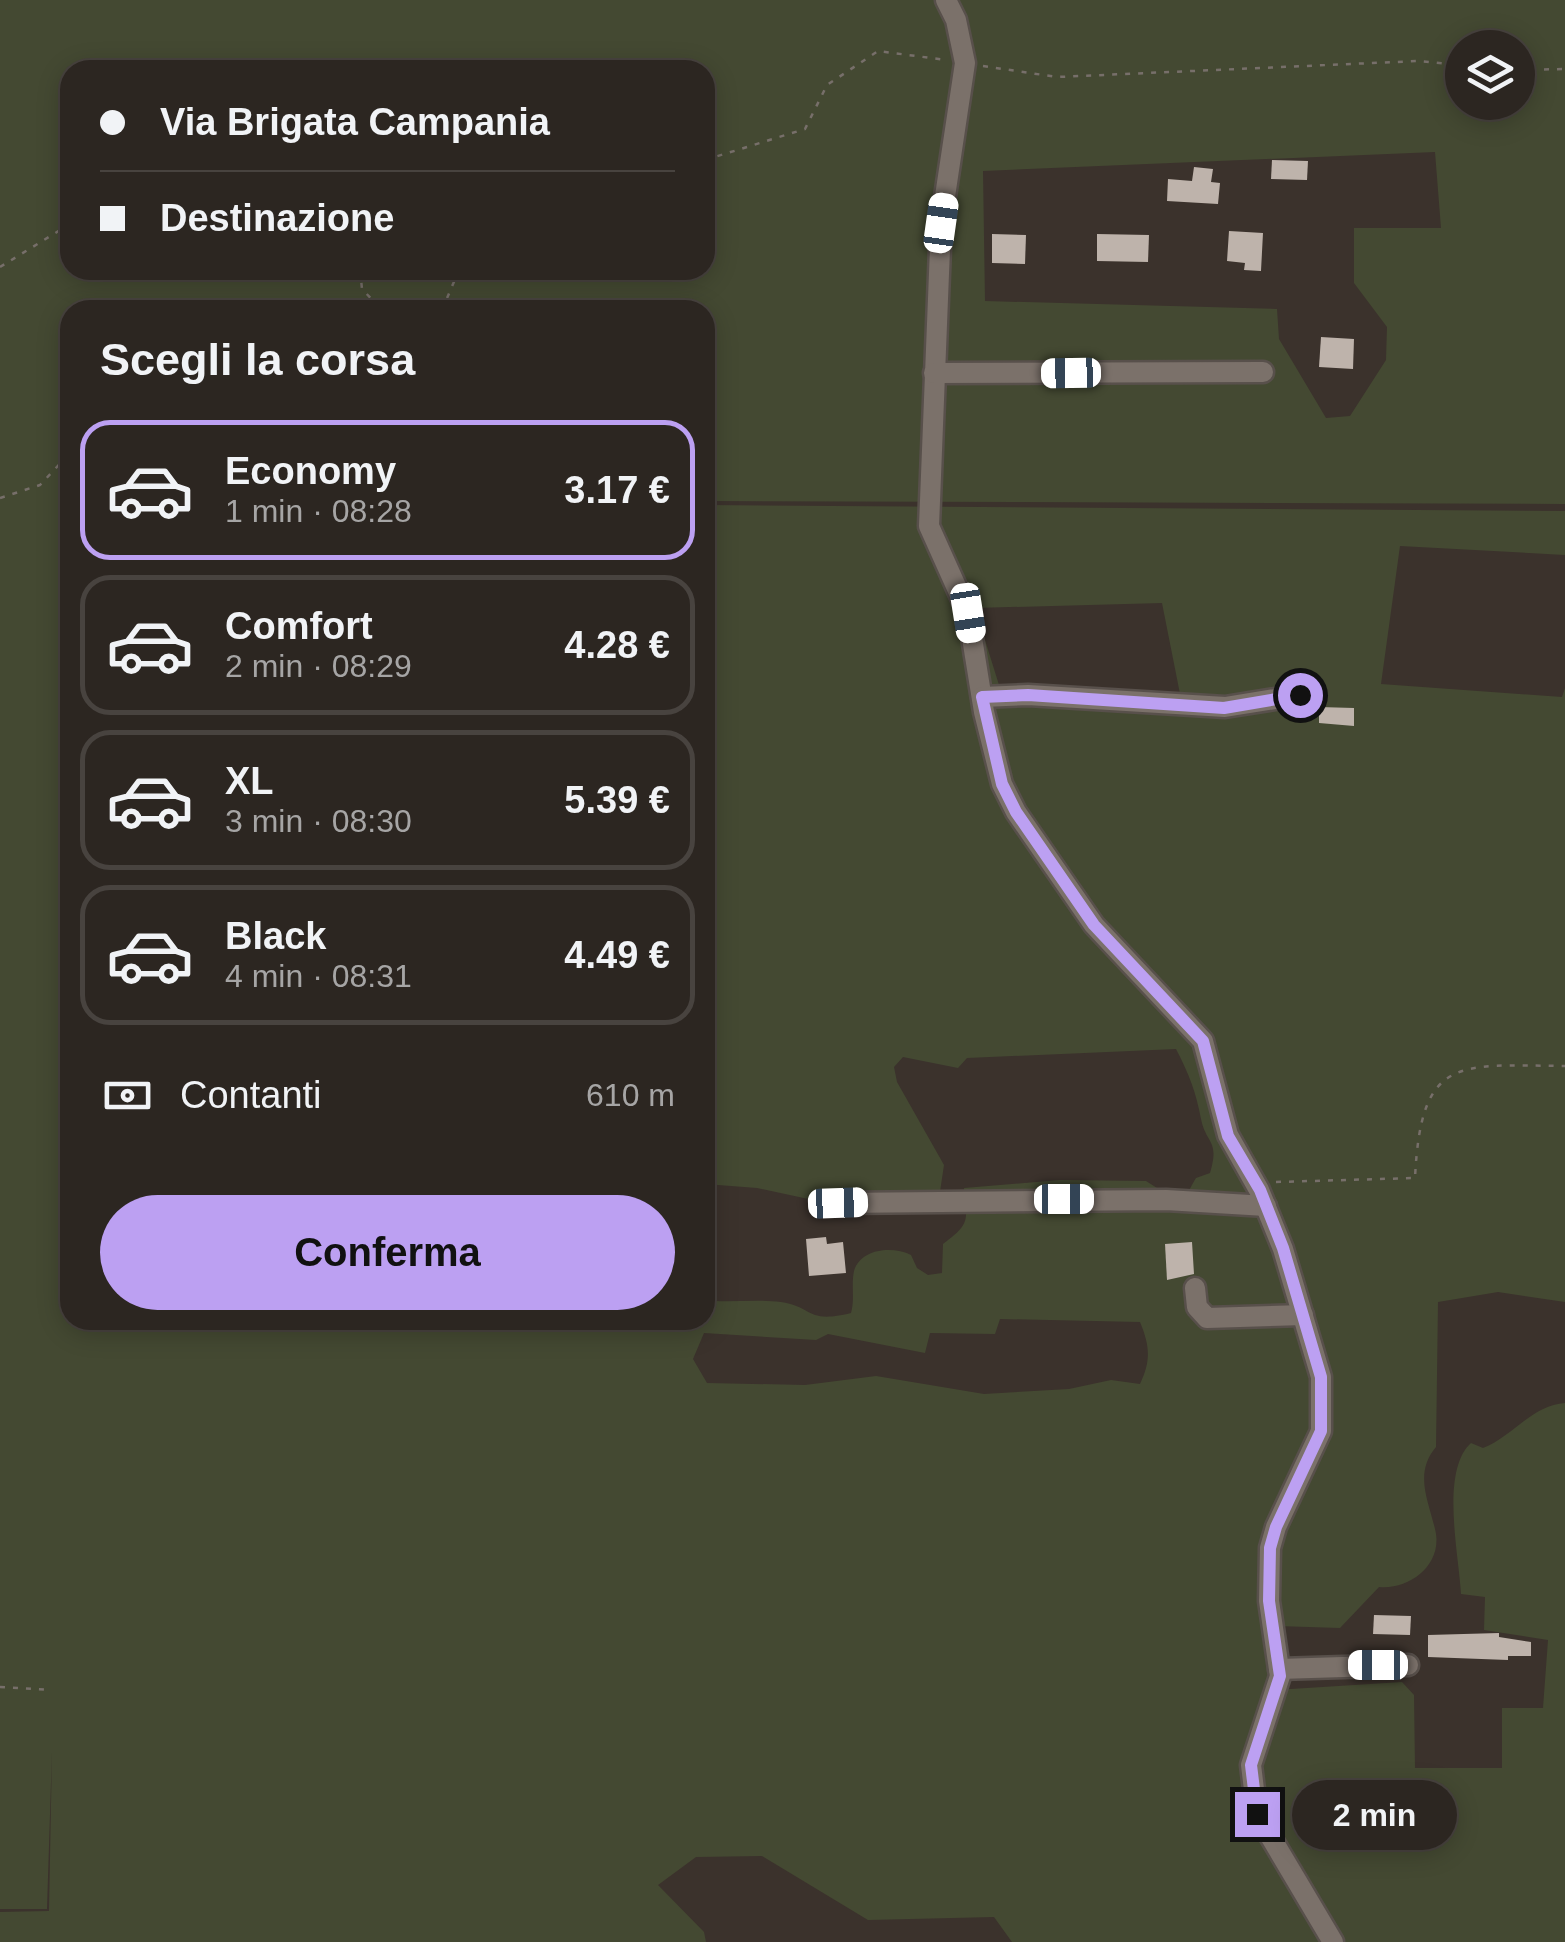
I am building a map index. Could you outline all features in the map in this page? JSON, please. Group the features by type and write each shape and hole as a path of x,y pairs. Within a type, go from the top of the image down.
{"street":[{"path":"946,0 956,20 966,63 941,223 929,526 968,613 1002,784 1016,812 1094,925 1203,1041 1228,1136 1266,1206 1321,1377 1321,1431 1270,1548 1269,1601 1279,1669 1276,1695 1256,1742 1252,1792 1271,1842 1332,1942"},
{"path":"934,372 1263,372"},
{"path":"982,697 1028,695 1224,708 1300,695"},
{"path":"838,1203 1146,1200 1266,1206"},
{"path":"1196,1288 1197,1306 1207,1318 1303,1315"},
{"path":"1279,1669 1408,1665"}],"path":[{"path":"715,157 804,129 827,84 878,51 1057,77 1418,61 1445,64"},
{"path":"1535,70 1565,69"},
{"path":"0,267 60,230"},
{"path":"0,498 40,485 60,463"},
{"path":"1255,1182 1415,1178 1424,1104 1433,1089 1456,1072 1492,1065 1565,1066"},
{"path":"0,1687 51,1690"}],"green space":[{"path":"0,0 1565,0 1565,504 715,501 715,300 60,300 60,1330 715,1330 715,1302 773,1301 826,1317 851,1313 854,1271 870,1253 904,1252 928,1275 942,1273 943,1244 959,1231 965,1220 964,1188 1060,1180 1146,1181 1157,1188 1157,1202 1149,1211 1176,1208 1196,1178 1210,1173 1214,1154 1192,1083 1176,1049 967,1058 958,1068 903,1057 894,1067 897,1082 944,1165 938,1205 813,1200 757,1188 715,1185 715,505 1565,511 1565,555 1400,546 1381,684 1562,697 1565,688 1565,1302 1498,1292 1438,1302 1436,1447 1424,1476 1435,1529 1434,1553 1429,1564 1413,1579 1379,1587 1340,1628 1277,1626 1275,1690 1402,1682 1414,1695 1415,1768 1502,1768 1502,1708 1543,1708 1548,1640 1484,1630 1485,1597 1461,1594 1454,1514 1456,1473 1471,1443 1483,1448 1542,1409 1565,1403 1565,1942 1012,1942 994,1917 868,1920 762,1856 696,1857 658,1885 704,1932 706,1942 0,1942 0,1912 49,1911 52,1751 47,1909 0,1909","holes":["1435,152 1441,228 1354,228 1354,283 1387,327 1386,360 1350,416 1326,418 1279,339 1277,309 985,301 983,171","1162,603 1183,709 1004,701 975,608","1000,1319 1140,1322 1147,1346 1146,1368 1140,1384 1111,1380 1069,1389 984,1394 876,1376 805,1385 707,1383 693,1359 704,1333 816,1340 828,1334 925,1353 930,1333 995,1334"]}],"building":[{"path":"1272,160 1308,161 1307,180 1271,179"},
{"path":"1194,167 1213,169 1211,182 1220,183 1218,204 1167,201 1168,179 1192,181"},
{"path":"1229,231 1263,233 1261,271 1244,270 1245,263 1227,261"},
{"path":"992,234 1026,235 1025,264 992,263"},
{"path":"1097,234 1149,235 1148,262 1097,261"},
{"path":"1321,337 1354,339 1353,369 1319,367"},
{"path":"1319,707 1354,708 1354,726 1319,723"},
{"path":"826,1237 827,1244 843,1242 846,1273 809,1276 806,1239"},
{"path":"1192,1242 1194,1274 1167,1280 1165,1244"},
{"path":"1374,1615 1411,1616 1410,1635 1373,1634"},
{"path":"1499,1633 1499,1637 1531,1642 1531,1656 1508,1656 1508,1660 1428,1657 1428,1635"}],"route":[{"path":"1257,1814 1251,1765 1280,1676 1269,1601 1270,1548 1321,1431 1321,1377 1283,1248 1260,1190 1228,1136 1203,1041 1188,1020 1116,952 1016,812 1002,784 982,697 1028,695 1224,708 1300,695"}]}
